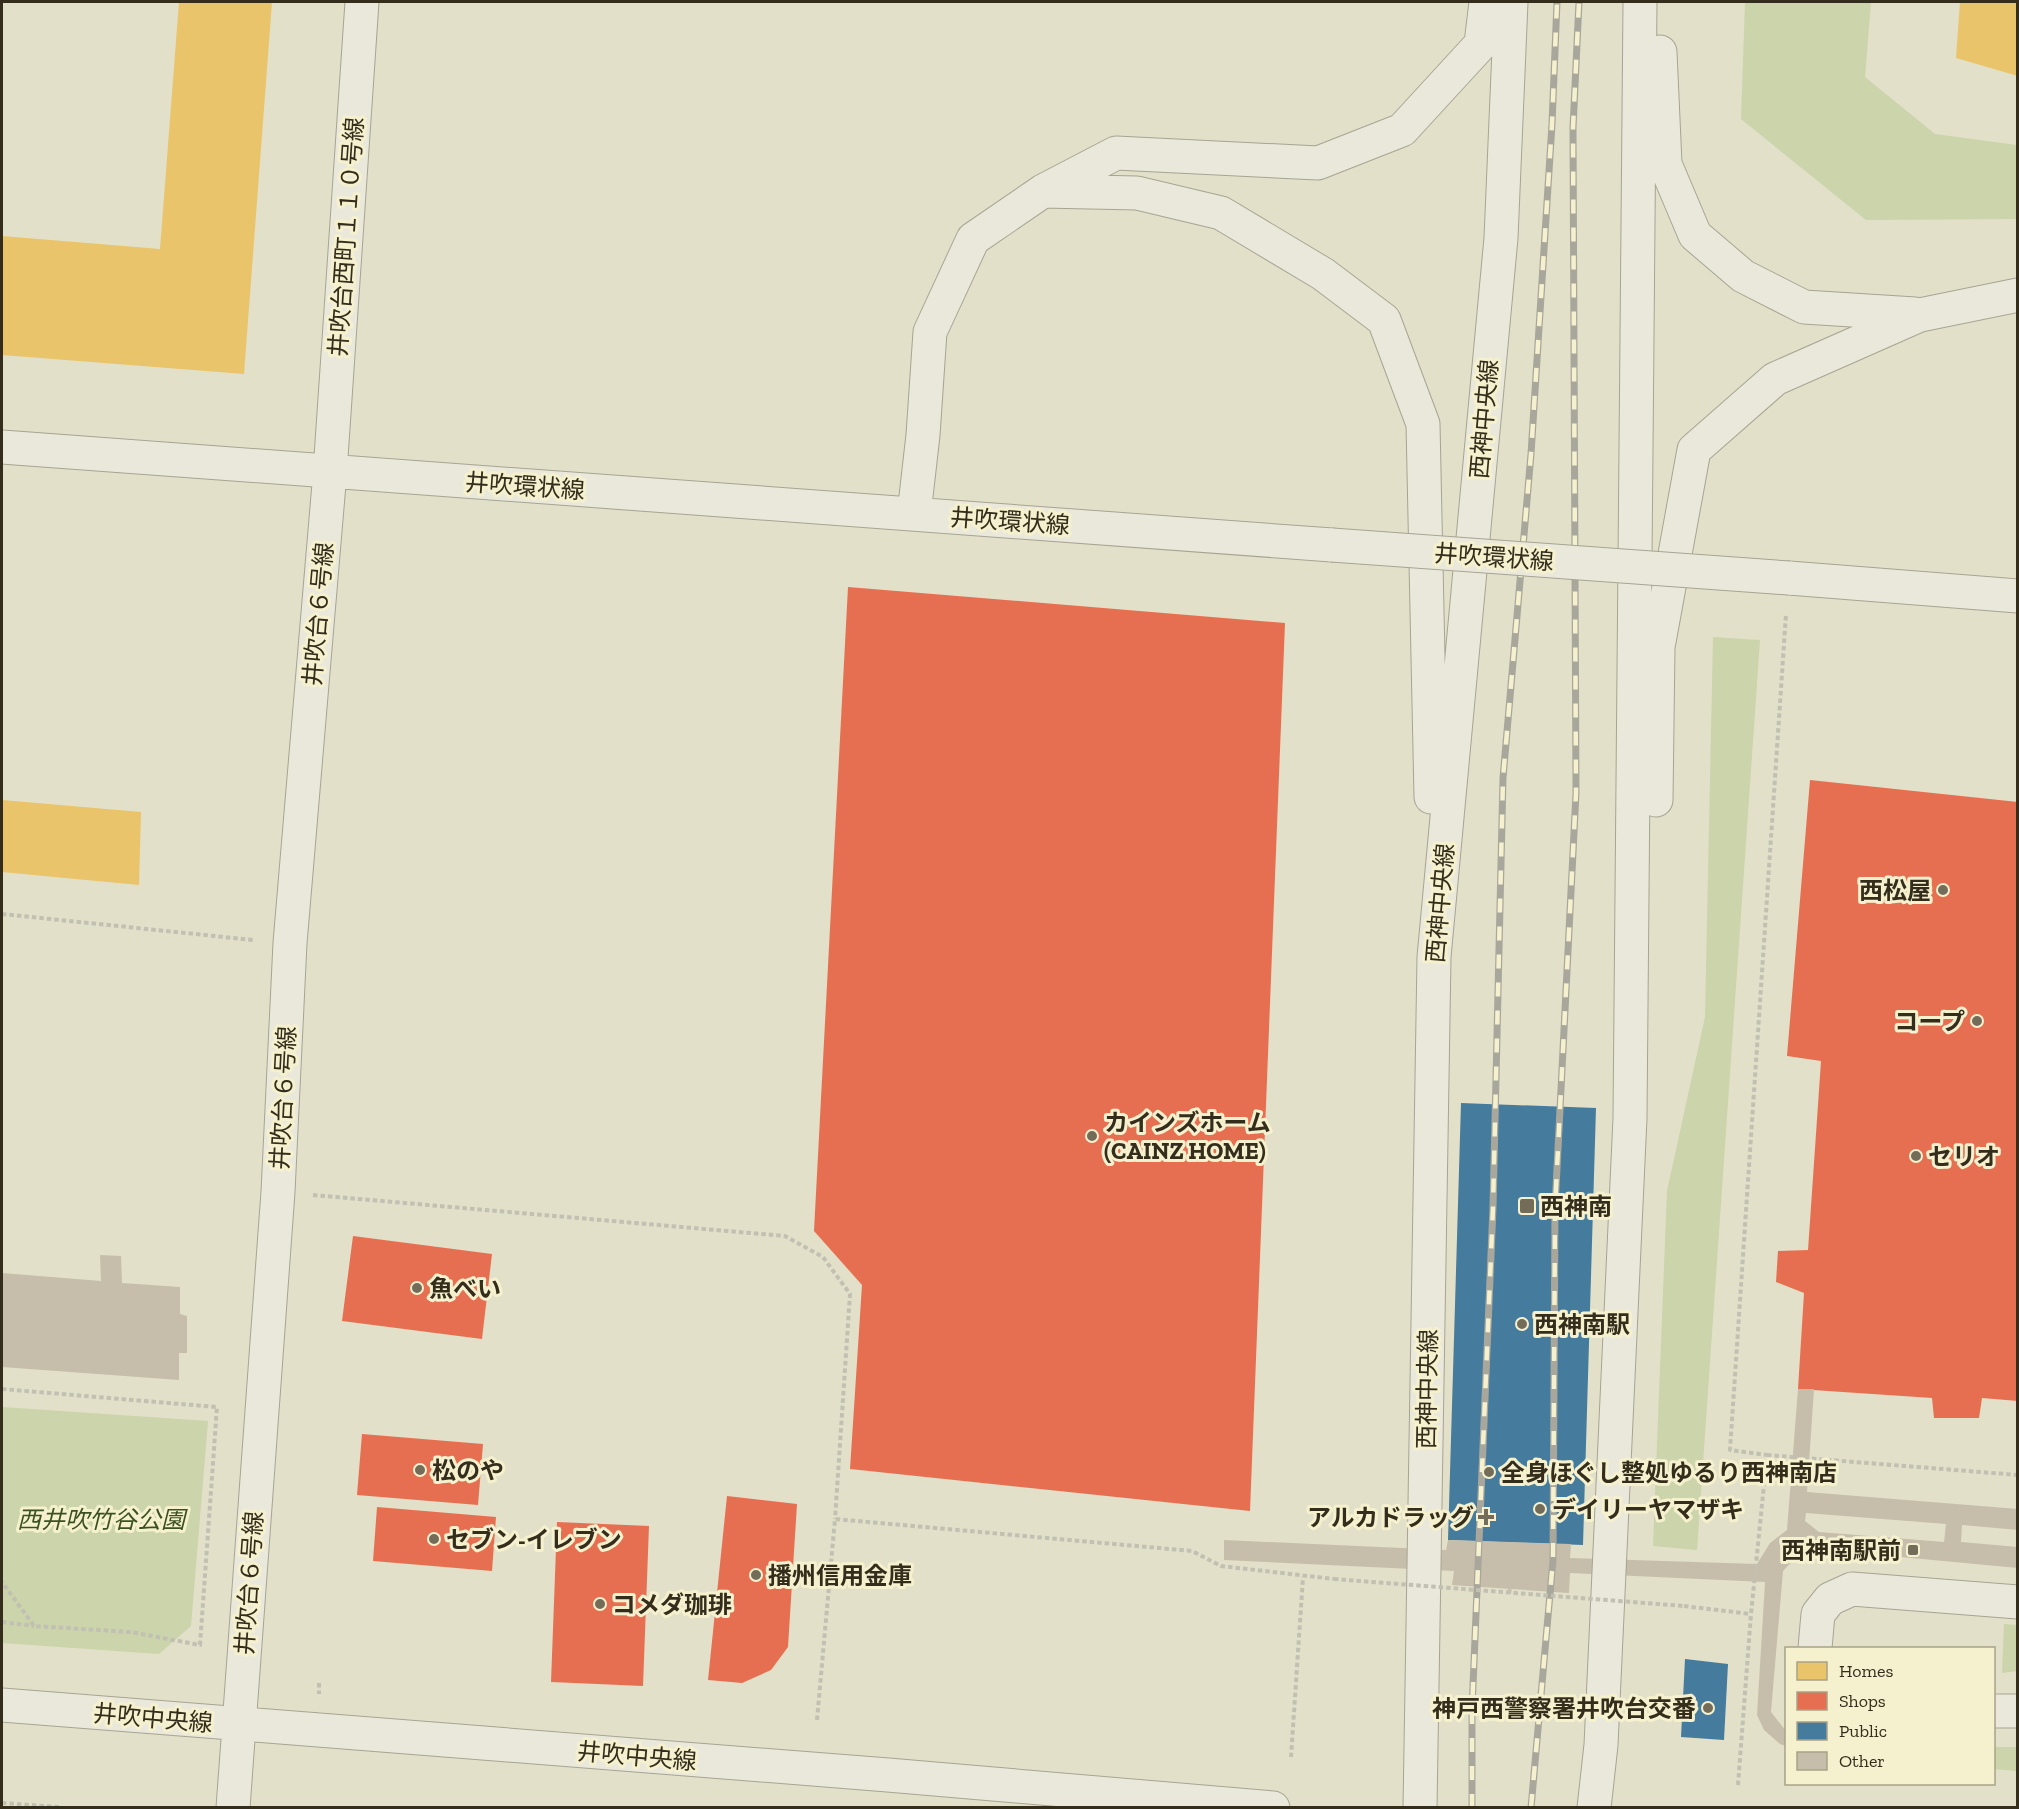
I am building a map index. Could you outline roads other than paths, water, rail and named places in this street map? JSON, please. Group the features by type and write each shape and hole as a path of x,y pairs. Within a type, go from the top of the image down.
{"street":[{"name":"井吹台西町１１０号線","path":"330,472 362,2"},
{"path":"914,514 923,435 930,332 973,239 1043,191 1116,153 1318,163 1402,130 1481,44 1486,2"},
{"name":"西神中央線","path":"1420,1808 1434,957 1501,238 1511,2"},
{"path":"1594,1808 1601,1745 1630,1118 1640,2"},
{"path":"1658,2 1665,164 1695,235 1743,276 1804,306 1920,315"},
{"path":"1043,191 1137,192 1221,213 1323,274 1384,320 1423,424 1434,957"},
{"path":"1630,1118 1654,908 1658,647 1694,450 1775,379 1920,315 2018,295"},
{"name":"井吹環状線","path":"2,447 2018,596"},
{"name":"井吹台６号線","path":"233,1808 278,1192 290,943 330,472"},
{"path":"1815,1647 1818,1614 1830,1599 1852,1589 2018,1602"},
{"name":"井吹中央線","path":"2,1706 888,1775 1186,1804 1273,1808"},
{"path":"1995,1712 2018,1711"}],"railway":[{"path":"1472,1808 1472,1710 1493,1207 1503,778 1531,454 1552,124 1557,2"},
{"path":"1531,1808 1553,1560 1555,1208 1576,793 1573,128 1579,2"}],"place":[{"name":"西松屋","path":"1943,890"},
{"name":"コープ","path":"1977,1021"},
{"name":"カインズホーム (CAINZ HOME)","path":"1092,1136"},
{"name":"セリオ","path":"1916,1156"},
{"name":"西神南","path":"1527,1206"},
{"name":"魚べい","path":"417,1288"},
{"name":"西神南駅","path":"1522,1324"},
{"name":"松のや","path":"420,1470"},
{"name":"全身ほぐし整処ゆるり西神南店","path":"1489,1472"},
{"name":"デイリーヤマザキ","path":"1540,1509"},
{"name":"アルカドラッグ","path":"1486,1517"},
{"name":"セブン-イレブン","path":"434,1539"},
{"name":"西神南駅前","path":"1913,1550"},
{"name":"播州信用金庫","path":"756,1575"},
{"name":"コメダ珈琲","path":"600,1604"},
{"name":"神戸西警察署井吹台交番","path":"1708,1708"}],"park label":[{"name":"西井吹竹谷公園","path":"101,1519"}]}
